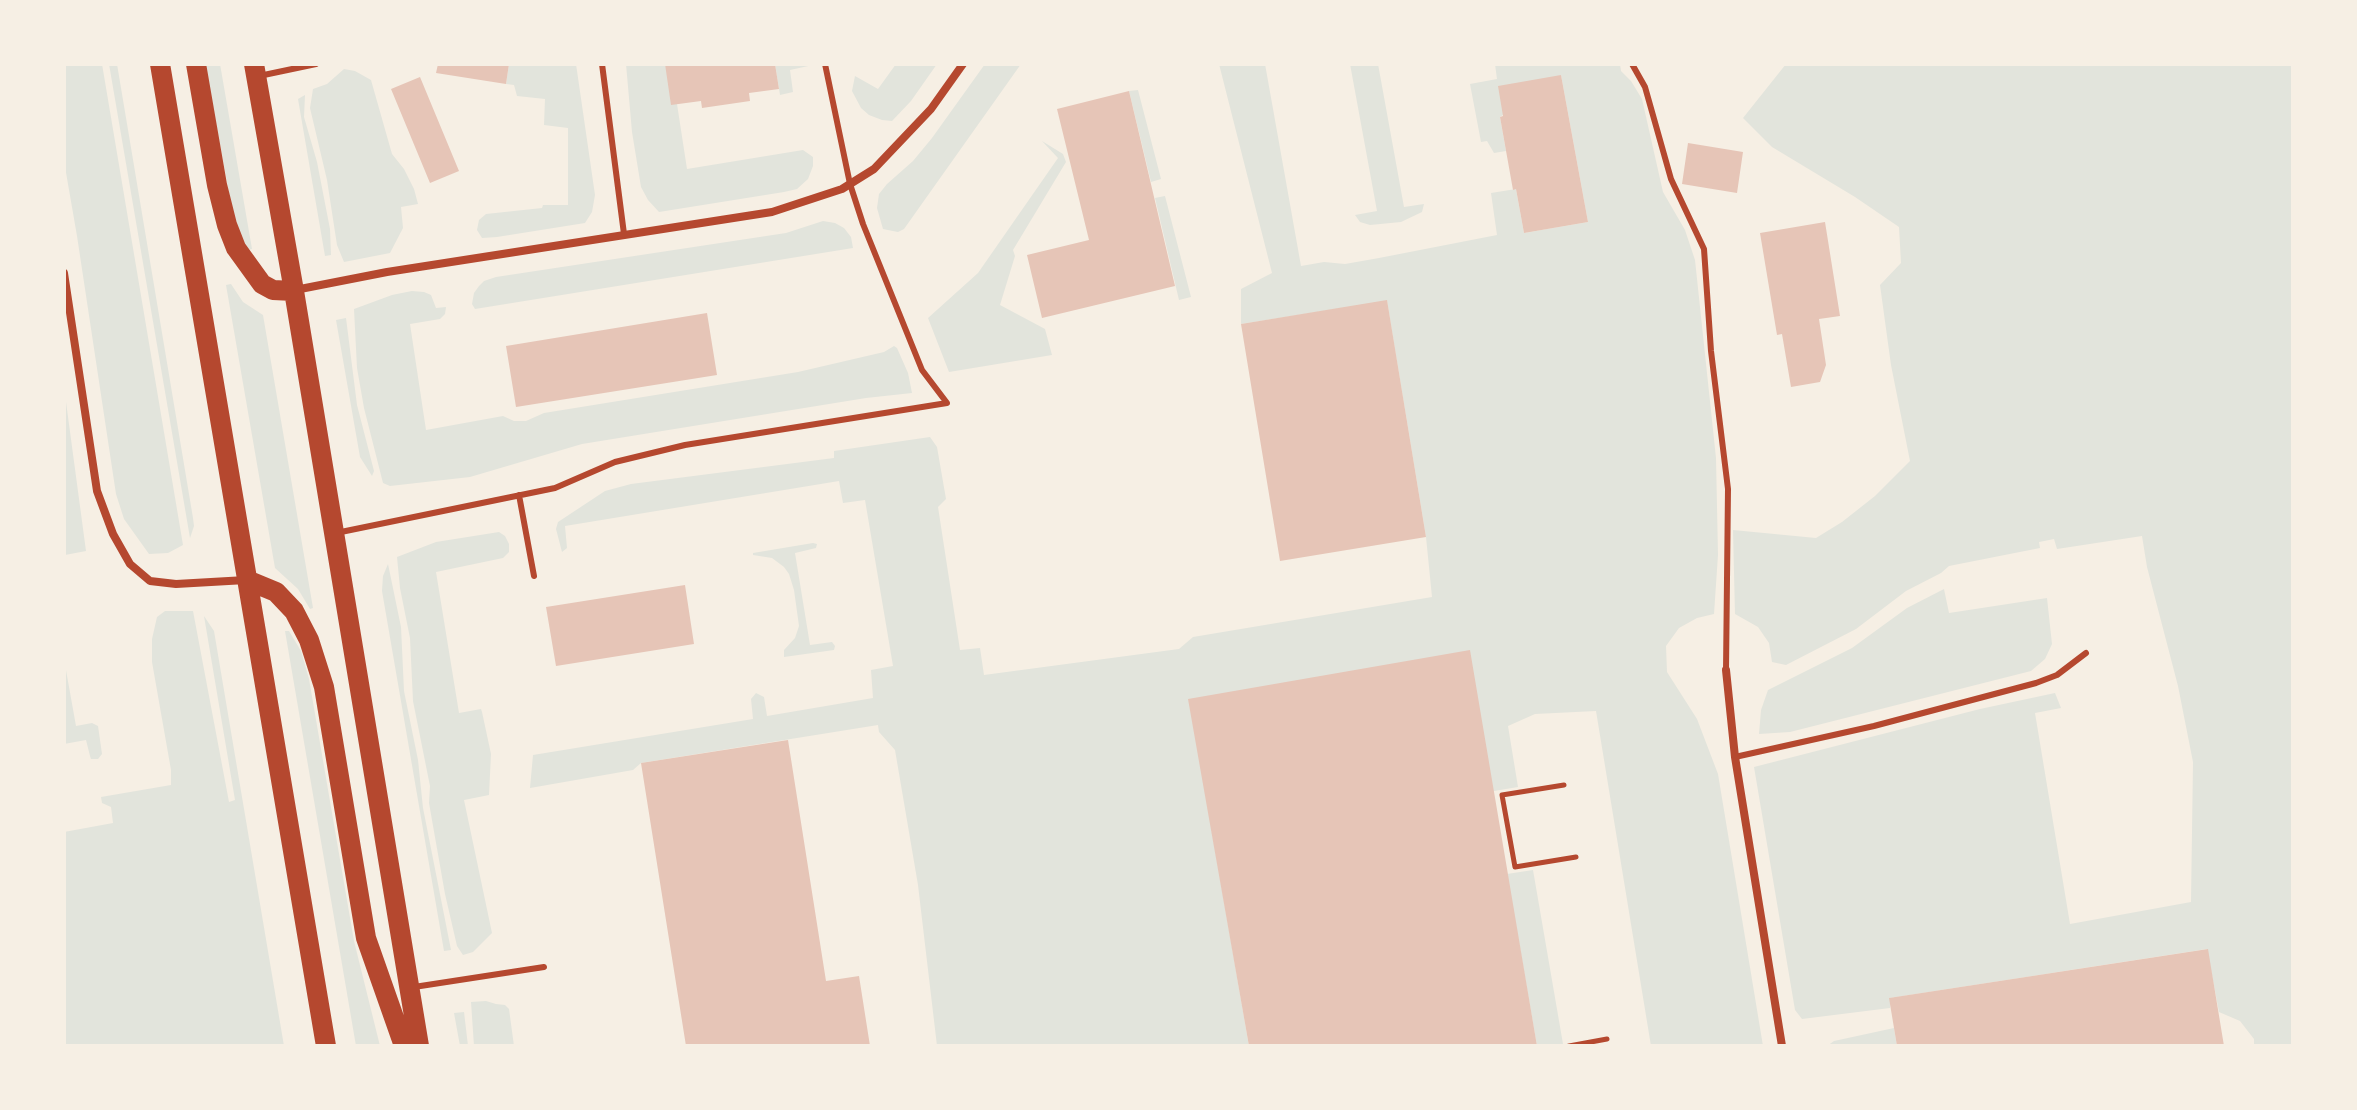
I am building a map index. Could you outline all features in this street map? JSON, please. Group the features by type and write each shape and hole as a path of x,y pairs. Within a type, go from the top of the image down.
{"main road":[{"path":"160,64 326,1046"},
{"path":"196,64 217,185 236,248 262,284 273,290 294,291"},
{"path":"255,70 419,1046"},
{"path":"247,580 276,592 294,611 309,640 324,687 366,938 404,1046"}],"street":[{"path":"294,291 387,272 772,212 842,189 874,169 931,109 963,64"},
{"path":"64,273 97,491 113,534 130,564 150,581 176,584 247,580"},
{"path":"1726,670 1735,757 1782,1046"}],"lane":[{"path":"255,70 316,64"},
{"path":"602,64 624,234"},
{"path":"333,534 555,488 615,462 685,445 947,403 922,370 863,224 850,184 825,64"},
{"path":"1632,64 1645,87 1671,179 1704,249 1711,351 1728,489 1726,670"},
{"path":"519,495 534,576"},
{"path":"1735,757 1874,726 2036,683 2057,675 2086,653"},
{"path":"410,987 544,967"}],"path":[{"path":"1564,785 1502,795 1515,867 1576,857"},
{"path":"1569,1046 1607,1039"}],"shaded area":[{"path":"64,64 102,64 183,545 168,553 149,554 124,519 116,494 64,161"},
{"path":"109,64 117,64 193,518 190,538"},
{"path":"205,64 220,64 252,249 247,250 235,225"},
{"path":"509,64 576,64 595,195 592,212 585,223 482,238 477,230 479,220 486,214 542,208 543,205 568,205 568,128 544,125 545,99 517,96 514,85 506,84"},
{"path":"626,64 665,64 677,104 687,169 803,150 813,157 808,179 797,189 784,192 659,212 641,187"},
{"path":"775,64 813,65 790,70 793,92 780,95"},
{"path":"896,64 937,64 911,101 892,121 882,120 861,108 852,91 855,76 878,89"},
{"path":"985,64 1021,64 904,229 898,232 883,229 877,208 879,194 932,138"},
{"path":"1219,64 1265,64 1301,266 1324,262 1345,264 1497,235 1491,193 1516,189 1524,233 1588,222 1561,75 1500,117 1506,151 1494,153 1487,141 1481,142 1470,84 1497,79 1495,64 1620,64 1621,71 1642,99 1663,192 1685,230 1695,260 1716,458 1718,555 1714,614 1697,618 1679,628 1666,646 1667,672 1697,719 1718,774 1763,1046 1651,1046 1596,711 1535,714 1508,726 1518,787 1494,791 1189,699 1249,1046 937,1046 918,885 895,750 879,732 878,725 641,763 633,770 530,788 533,755 753,719 751,699 756,693 764,697 767,716 873,698 871,670 893,666 865,500 843,503 839,481 565,526 567,548 562,552 556,529 558,522 605,491 631,484 834,458 834,451 930,437 937,447 946,499 938,507 960,650 980,648 984,675 1179,649 1193,637 1432,597 1426,537 1387,301 1241,324 1241,289 1272,273"},
{"path":"1350,64 1378,64 1404,207 1424,204 1422,212 1401,222 1370,225 1360,222 1355,215 1377,211"},
{"path":"1786,64 2293,64 2293,1046 2254,1046 2254,1039 2240,1021 2219,1012 2207,949 1890,998 1890,1008 1802,1019 1795,1010 1754,767 2055,693 2061,708 2035,713 2070,924 2191,902 2193,762 2142,536 2057,549 2054,539 2039,542 2040,548 1949,566 1906,591 1856,629 1786,665 1772,662 1769,643 1758,627 1735,614 1733,530 1816,538 1875,496 1910,461 1891,365 1880,285 1901,263 1899,227 1772,147 1743,118"},
{"path":"344,69 371,80 392,154 404,169 418,204 401,207 403,228 390,253 344,262 337,245 327,180 310,108 313,89 327,84"},
{"path":"1138,90 1161,179 1151,182 1129,91"},
{"path":"305,95 304,117 317,162 330,229 331,255 325,256 298,99"},
{"path":"1042,141 1063,154 1066,162 1013,250 1015,256 1000,305 1045,329 1052,355 949,372 928,318 978,273 1058,158"},
{"path":"1165,196 1191,297 1179,300 1155,198"},
{"path":"823,221 844,228 851,237 853,248 475,309 472,304 479,286 496,277 786,233"},
{"path":"231,284 243,302 263,315 313,608 310,609 298,589 275,568 226,285"},
{"path":"412,291 431,295 436,308 446,307 440,319 410,324 426,430 503,416 514,421 526,421 544,413 798,372 884,352 894,346 908,373 912,393 582,444 470,477 390,486 383,483 364,408 357,368 354,309"},
{"path":"346,318 357,405 374,471 372,476 360,457 336,320"},
{"path":"64,387 86,551 65,555 64,555"},
{"path":"499,532 509,544 509,552 503,558 436,572 459,713 481,709 491,754 489,795 464,800 492,933 473,952 463,955 457,946 445,894 429,803 430,786 413,701 410,638 397,557 436,542"},
{"path":"817,544 816,548 795,553 810,645 832,642 834,650 784,657 784,650 795,638 799,626 794,590 784,567 772,558 753,553"},
{"path":"388,564 401,627 404,691 418,760 423,808 451,950 444,951 382,591"},
{"path":"1944,589 1949,613 2047,598 2052,644 2045,659 2031,671 1790,732 1759,734 1761,710 1768,690 1852,648 1907,608"},
{"path":"165,611 193,611 229,802 235,800 204,616 214,631 284,1046 64,1046 64,832 113,823 111,807 102,803 101,797 171,785 152,662 152,639 157,617"},
{"path":"285,631 289,631 301,651 309,679 354,941 380,1046 356,1046"},
{"path":"64,659 76,726 92,723 98,726 102,754 98,759 91,759 86,740 64,744"},
{"path":"1533,870 1563,1044 1549,1046 1537,1046 1507,874"},
{"path":"471,1002 505,1005 509,1009 514,1046 474,1046"},
{"path":"464,1012 468,1046 460,1046 454,1013"},
{"path":"1894,1028 1897,1046 1827,1046 1834,1041"}],"building":[{"path":"438,64 509,64 506,84 436,73"},
{"path":"665,64 775,64 779,89 749,93 750,101 702,108 701,101 671,105"},
{"path":"1561,75 1588,222 1524,233 1500,117 1503,116 1498,86"},
{"path":"420,77 459,171 430,183 391,89"},
{"path":"1129,91 1175,286 1042,318 1027,255 1089,240 1057,109"},
{"path":"1688,143 1743,152 1737,193 1682,184"},
{"path":"1825,222 1840,316 1819,319 1826,365 1820,382 1791,387 1782,334 1777,335 1760,233"},
{"path":"1387,300 1426,537 1280,561 1241,324"},
{"path":"707,313 717,375 516,407 506,346"},
{"path":"685,585 694,644 556,666 546,607"},
{"path":"1470,650 1537,1046 1249,1046 1188,699"},
{"path":"788,740 826,981 859,976 870,1046 686,1046 641,763"},
{"path":"2208,949 2224,1046 1897,1046 1889,998"}]}
